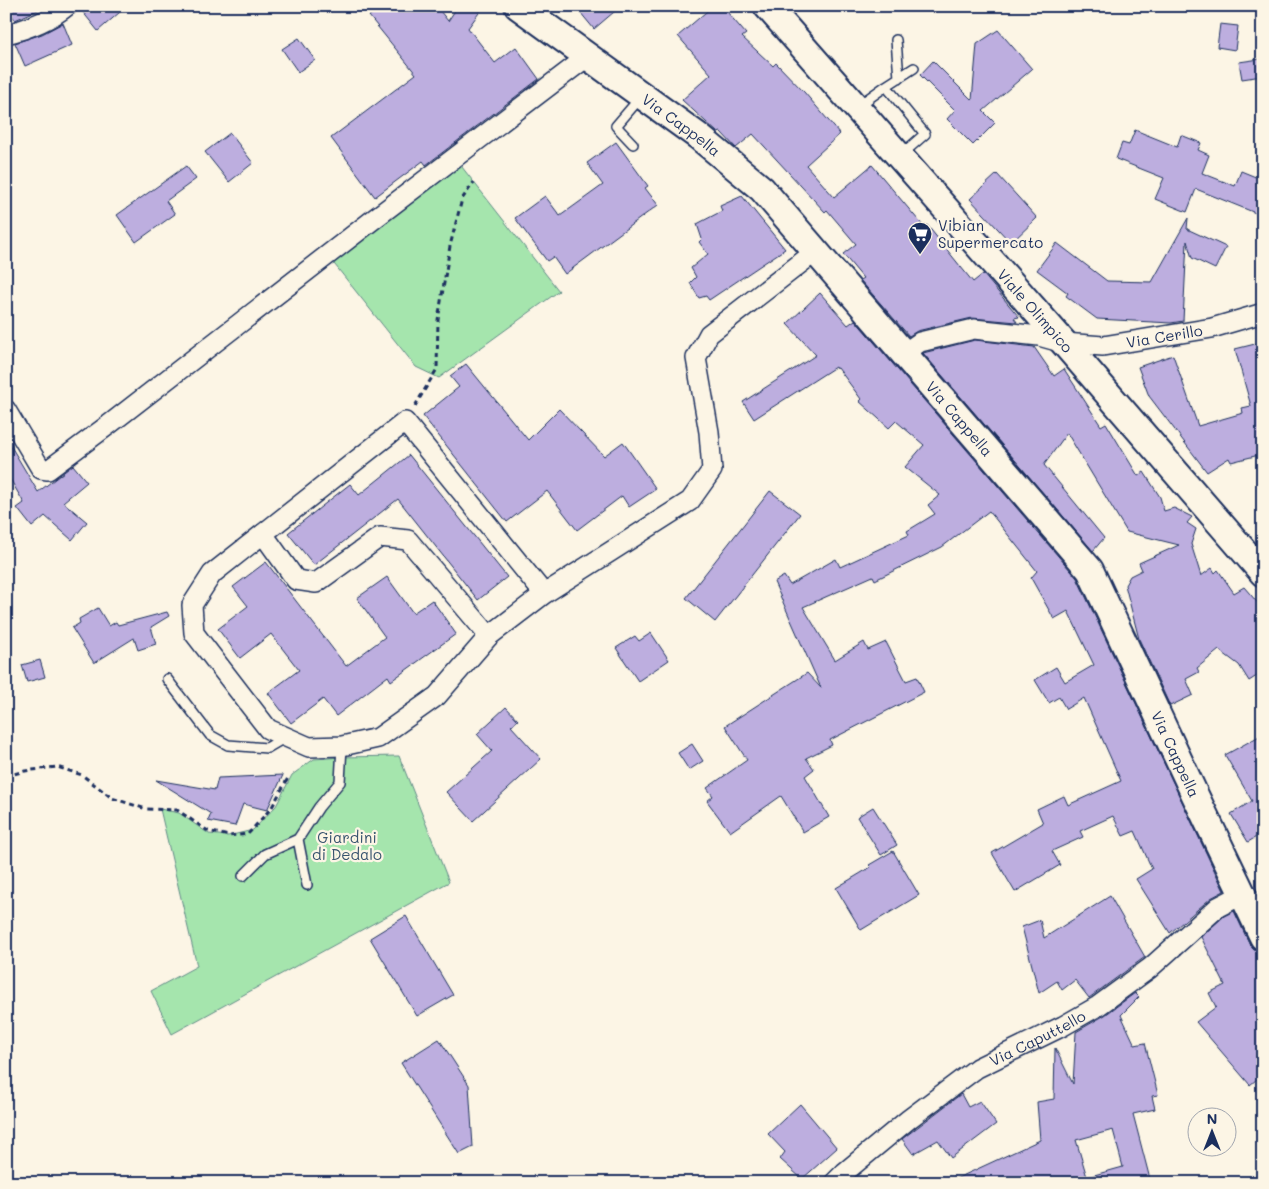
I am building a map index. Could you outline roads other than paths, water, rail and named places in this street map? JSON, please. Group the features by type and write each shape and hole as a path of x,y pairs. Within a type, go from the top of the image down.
{"street":[{"path":"6,34 22,30 59,13 67,6"},
{"name":"Via Cappella","path":"518,6 698,136 762,190 1090,570 1263,937"},
{"name":"Viale Olimpico","path":"767,6 1064,343 1263,573"},
{"path":"6,410 41,469 48,470 587,57"},
{"path":"544,594 405,422 212,574 192,605 194,632 268,729 309,747 342,746 378,738 438,696 489,636 544,594 690,501 712,470 709,432 696,358 709,334 815,252"},
{"name":"Via Cerillo","path":"903,354 920,342 974,329 1039,336 1064,343 1103,346 1212,328 1263,314"},
{"path":"263,534 296,580 316,583 380,537 408,540 489,636"},
{"name":"Via Caputtello","path":"834,1183 909,1119 977,1068 1063,1026 1098,1006 1150,968 1218,907 1243,894"}],"lane":[{"path":"896,40 899,78"},
{"path":"856,108 914,68"},
{"path":"886,86 925,134 900,156"},
{"path":"633,144 616,126 642,96"},
{"path":"167,679 210,735 228,745 267,748 284,737"},
{"path":"243,876 264,854 298,839 319,807 340,782 342,746"},
{"path":"298,839 306,885"}],"place":[{"name":"Vibian Supermercato","path":"920,255"}],"park label":[{"name":"Giardini di Dedalo","path":"347,846"}]}
